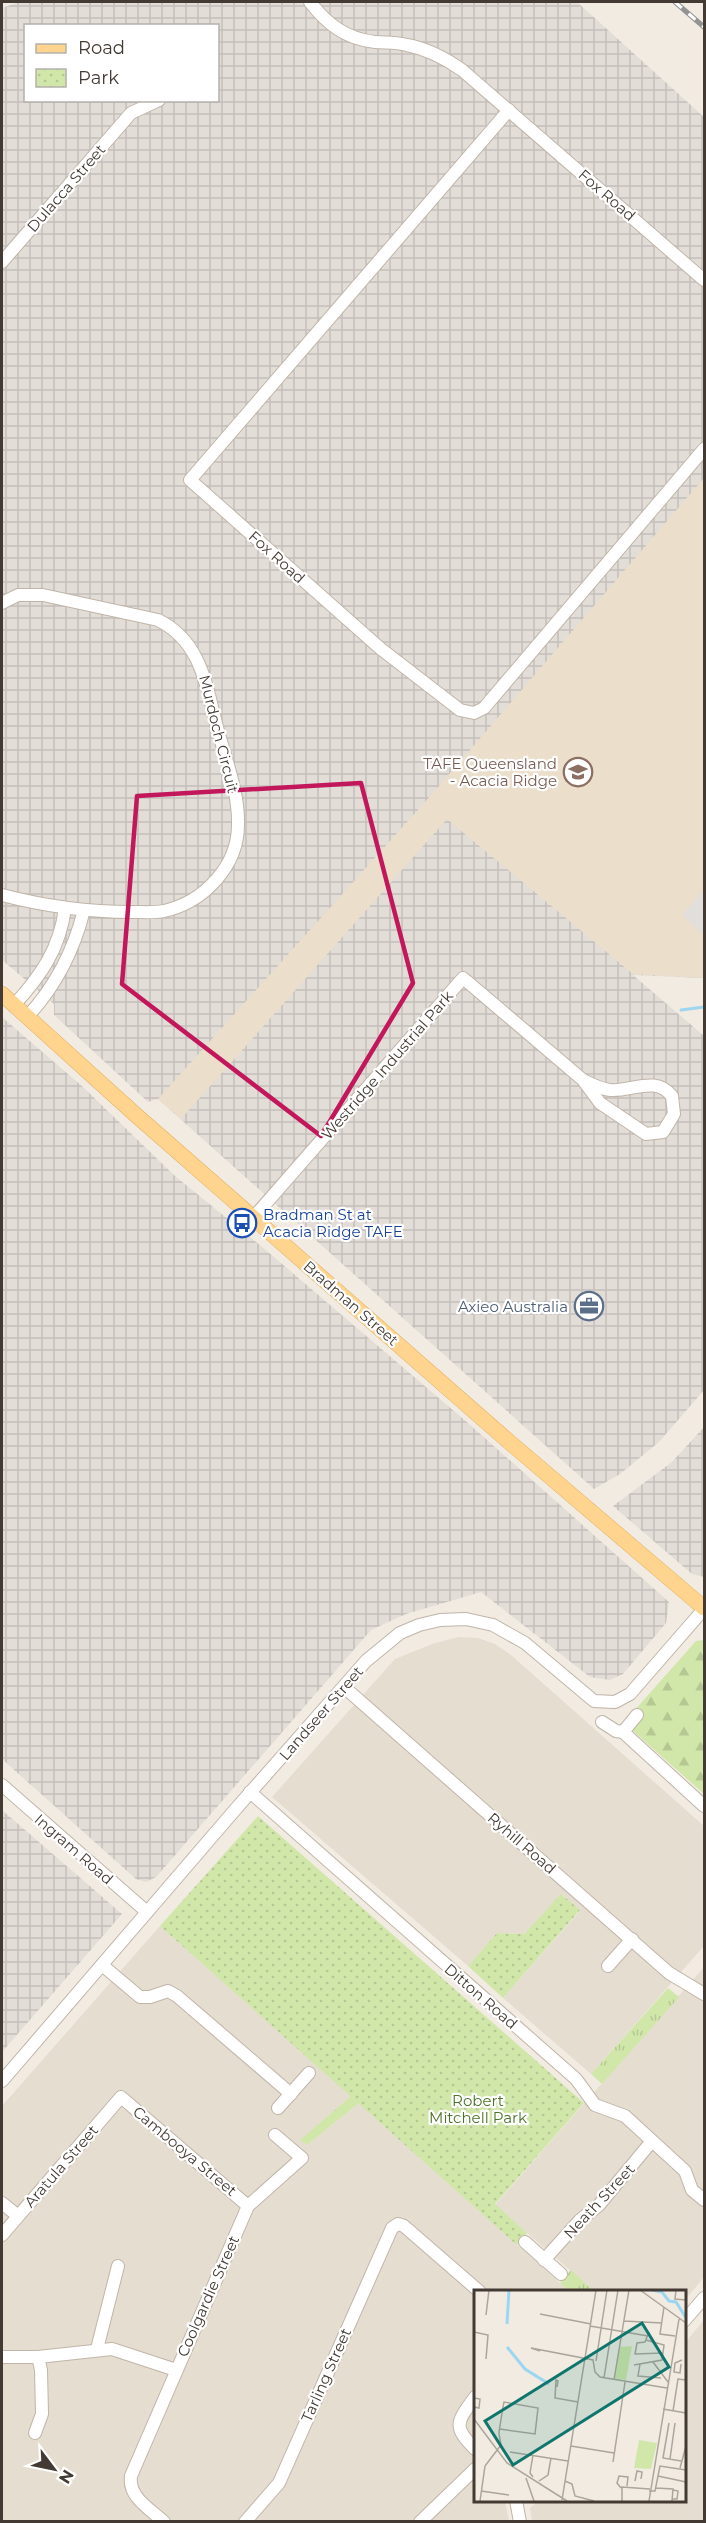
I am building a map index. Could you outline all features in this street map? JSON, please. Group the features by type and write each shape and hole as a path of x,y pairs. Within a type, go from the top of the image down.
{"main road":[{"name":"Bradman Street","path":"2,994 137,1116 507,1440 705,1609"}],"street":[{"name":"Fox Road","path":"310,2 326,22 346,35 374,42 408,45 442,57 462,70 705,280"},
{"name":"Dulacca Street","path":"130,113 133,102"},
{"name":"Dulacca Street","path":"2,262 130,113 155,102"},
{"name":"Fox Road","path":"509,110 190,480 381,649 460,710 474,713 484,708 705,449"},
{"name":"Murdoch Circuit","path":"2,603 18,595 43,595 158,620 185,639 202,669 238,824 236,846 227,868 196,898 165,911 84,910 2,895"},
{"path":"14,1005 38,978 55,951 65,908"},
{"path":"27,1017 48,991 65,963 76,938 84,910"},
{"name":"Westridge Industrial Park","path":"254,1217 463,978 583,1080 600,1103 646,1134 663,1132 674,1114 672,1096 663,1088 649,1084 608,1090 583,1080"},
{"name":"Landseer Street","path":"2,2081 250,1792 373,1654 399,1633 428,1622 466,1619 493,1625 525,1643 590,1699 604,1704 615,1702 630,1694 705,1609"},
{"name":"Ryhill Road","path":"345,1687 680,1981 705,1994"},
{"path":"623,1732 637,1715"},
{"path":"602,1722 616,1731 623,1732 705,1806"},
{"name":"Ingram Road","path":"2,1785 147,1912"},
{"name":"Ditton Road","path":"250,1792 576,2079 596,2105 625,2116 685,2171 692,2190 705,2200"},
{"path":"608,1966 632,1939"},
{"path":"102,1965 140,1997 150,1997 168,1991 177,1996 291,2094"},
{"path":"278,2109 309,2073"},
{"name":"Cambooya Street","path":"121,2097 248,2206"},
{"name":"Aratula Street","path":"2,2235 121,2097"},
{"name":"Coolgardie Street","path":"164,2522 135,2496 130,2486 131,2476 248,2206 302,2158 275,2135"},
{"name":"Neath Street","path":"544,2260 580,2220 599,2205 652,2141"},
{"path":"2,2203 18,2216"},
{"name":"Tarling Street","path":"245,2522 279,2482 388,2234 398,2224 404,2226 478,2290"},
{"path":"525,2242 561,2274"},
{"path":"97,2349 118,2266"},
{"path":"685,2320 705,2298"},
{"path":"2,2357 38,2357 112,2349 176,2370"},
{"path":"35,2433 42,2414 41,2370 38,2357"},
{"path":"474,2399 460,2420 459,2430 474,2449"},
{"path":"420,2522 474,2470"},
{"path":"516,2502 520,2522"}],"highlighted area":[{"path":"361,783 413,983 321,1136 122,984 137,796"}],"shaded area":[{"path":"19,2 577,2 704,117 704,978 633,975 704,1036 704,1390 659,1442 620,1474 594,1489 158,1099 148,1102 54,1015 54,1004 2,960 2,8"},
{"name":"TAFE Queensland - Acacia Ridge","path":"704,478 704,978 633,974 447,819 181,1119 158,1099 426,801"},
{"path":"704,890 704,935 682,915"},
{"path":"2,1017 83,1087 175,1176 261,1246 468,1423 669,1602 666,1623 623,1674 610,1680 590,1677 481,1592 406,1614 371,1630 156,1877 146,1882 136,1879 2,1759"},
{"path":"704,1427 704,1577 692,1574 613,1506 672,1462"},
{"path":"459,1637 478,1638 495,1644 511,1655 704,1826 704,1946 591,2074 503,1998 580,1911 562,1894 524,1934 497,1933 468,1966 272,1797 395,1659 435,1643"},
{"path":"2,1810 122,1914 2,2052"},
{"path":"160,1926 351,2096 301,2140 307,2145 359,2103 568,2290 474,2290 474,2502 505,2502 509,2521 2,2522 2,2106"},
{"path":"704,1967 704,2277 685,2300 685,2290 593,2290 495,2205"},
{"path":"704,2320 704,2521 532,2521 530,2508 537,2502 685,2502 685,2343"}],"green space":[{"path":"704,1640 704,1794 632,1730 625,1721 696,1641"},
{"name":"Robert Mitchell Park","path":"258,1816 584,2103 495,2204 527,2233 517,2245 160,1926"},
{"path":"561,1894 580,1910 503,1998 468,1966 497,1933 524,1934"},
{"path":"668,1988 679,1997 602,2084 591,2074"},
{"path":"351,2096 359,2103 307,2145 300,2140"},
{"path":"571,2270 593,2290 568,2290 560,2283"}],"waterway":[{"path":"681,1010 704,1007"}],"railway":[{"path":"675,2 704,27"}],"place":[{"name":"TAFE Queensland - Acacia Ridge","path":"578,772"},
{"name":"Bradman St at Acacia Ridge TAFE","path":"242,1223"},
{"name":"Axieo Australia","path":"589,1306"}]}
